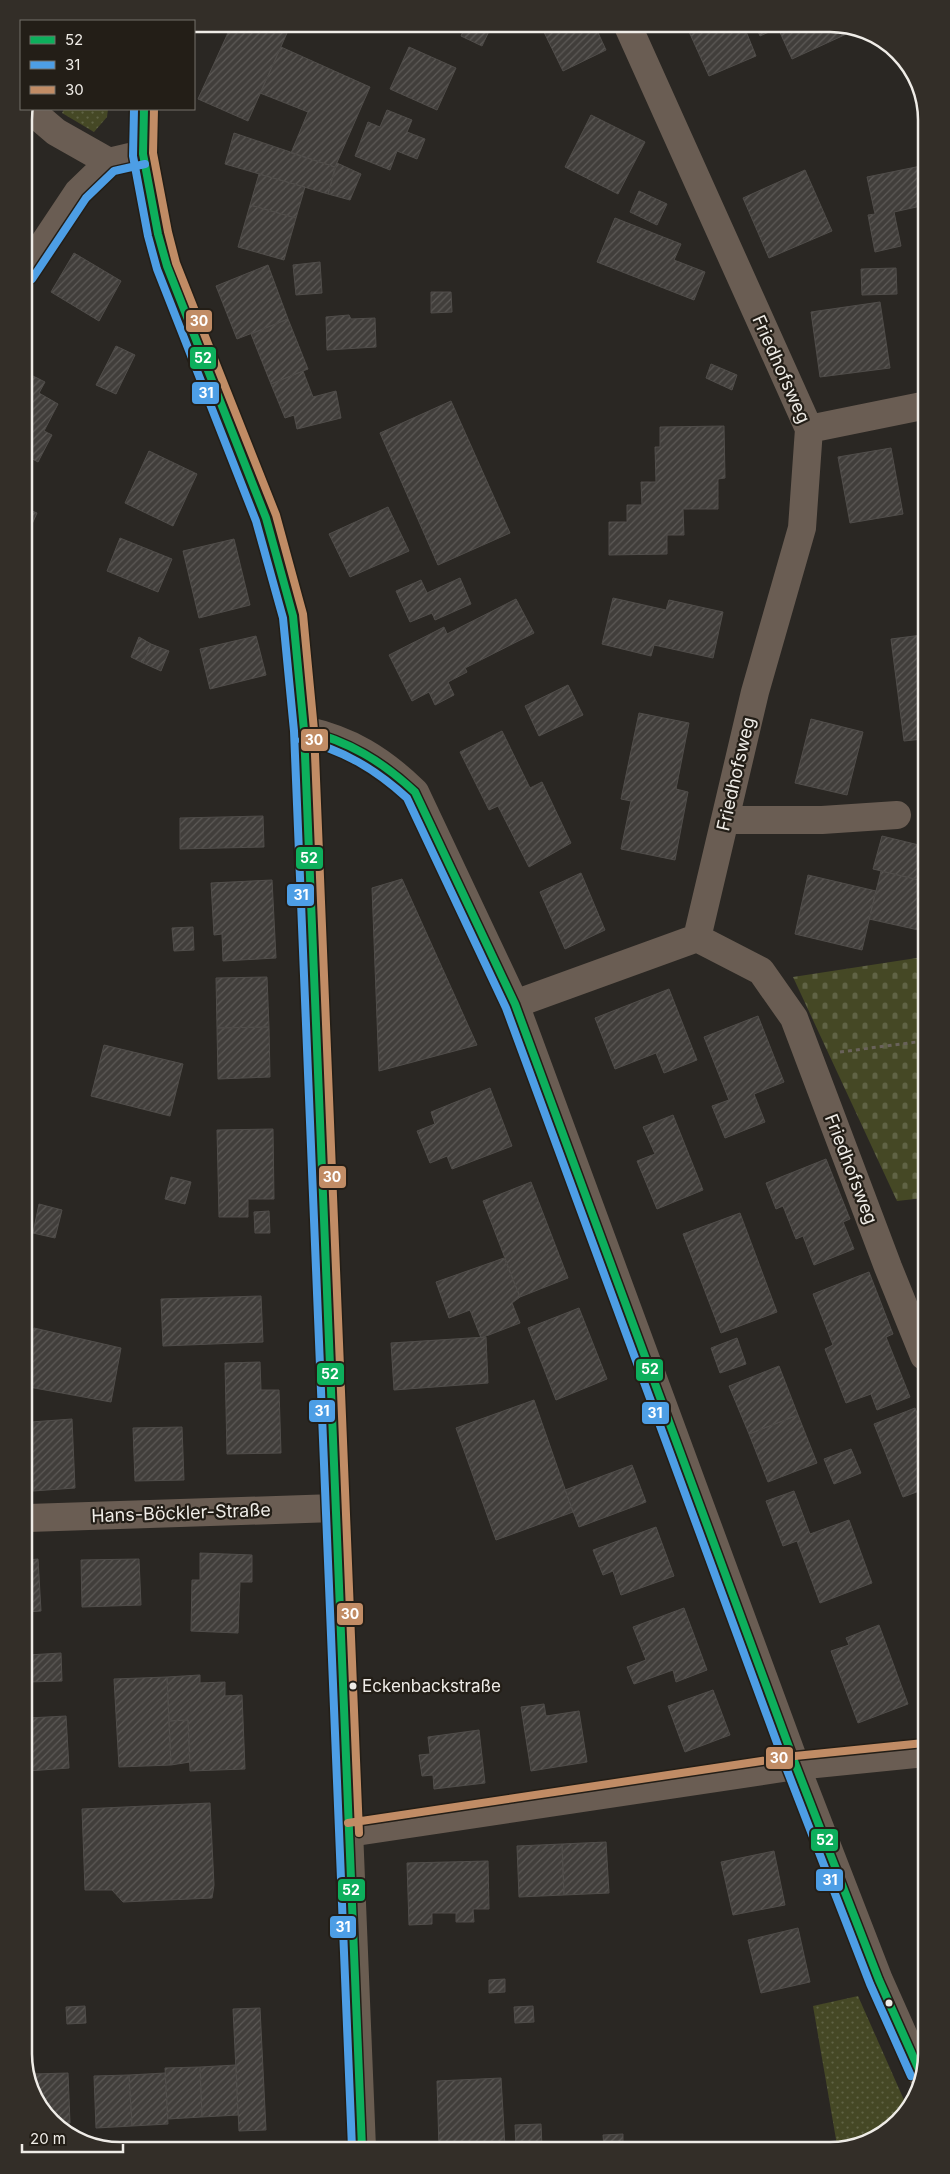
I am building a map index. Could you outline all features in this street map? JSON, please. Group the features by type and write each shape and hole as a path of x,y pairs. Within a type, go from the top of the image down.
{"main road":[{"path":"144,110 143,154 158,234 167,266 268,527 293,616 304,730 362,2141"}],"street":[{"name":"Friedhofsweg","path":"631,33 808,429 802,528 755,692 697,938 761,971 794,1018 918,1341"},
{"path":"33,112 56,132 109,162"},
{"path":"33,260 78,192 109,162 143,154"},
{"path":"808,429 918,407"},
{"path":"304,730 326,735 366,752 392,770 415,792 515,1004 796,1766 878,1980 917,2065"},
{"path":"726,820 822,820 897,815"},
{"path":"515,1004 697,938"},
{"name":"Hans-Böckler-Straße","path":"32,1518 335,1508"},
{"path":"349,1833 796,1766 918,1753"}],"path":[{"path":"808,1056 918,1042"}],"green space":[{"path":"64,110 108,110 107,117 94,132 62,113"},
{"path":"918,958 918,1199 897,1201 793,977"},
{"path":"858,1996 904,2100 892,2116 878,2127 857,2137 836,2141 813,2006"}],"building":[{"path":"228,32 287,32 248,121 198,99"},
{"path":"462,32 488,33 482,46 461,36"},
{"path":"544,33 598,33 606,50 563,71"},
{"path":"690,33 747,33 756,56 709,76"},
{"path":"780,33 846,34 792,59"},
{"path":"281,47 370,87 335,167 291,153 308,112 260,93"},
{"path":"409,47 456,68 437,110 390,89"},
{"path":"387,110 412,120 407,132 425,139 417,159 397,151 390,170 355,156 368,122 380,127"},
{"path":"591,115 645,142 618,194 565,167"},
{"path":"234,133 335,167 328,194 225,164"},
{"path":"337,163 361,174 350,200 328,194"},
{"path":"918,167 918,207 894,212 901,246 875,252 868,215 875,214 867,177"},
{"path":"805,170 832,231 769,258 743,198"},
{"path":"259,174 305,187 296,218 250,205"},
{"path":"639,191 667,204 657,225 630,212"},
{"path":"250,205 296,218 284,260 238,247"},
{"path":"615,218 681,244 674,260 705,272 694,300 597,262"},
{"path":"74,253 121,281 99,321 51,292"},
{"path":"320,262 322,293 296,295 293,265"},
{"path":"268,265 288,319 237,339 216,286"},
{"path":"896,268 897,294 862,295 861,269"},
{"path":"431,292 451,292 452,312 431,313"},
{"path":"880,302 890,368 820,377 811,312"},
{"path":"349,315 351,319 375,318 376,347 327,350 326,317"},
{"path":"288,319 308,369 271,384 251,334"},
{"path":"116,346 135,355 116,394 96,385"},
{"path":"711,364 737,375 732,390 706,378"},
{"path":"303,371 313,397 336,391 341,418 297,429 294,415 285,418 271,384"},
{"path":"33,376 45,382 39,393 58,404 44,431 52,435 38,462 33,459"},
{"path":"451,401 510,533 438,565 380,433"},
{"path":"724,426 725,478 718,479 718,509 683,509 684,535 667,535 667,554 609,555 609,522 627,522 627,505 642,505 641,482 656,482 655,447 660,447 660,427"},
{"path":"891,448 903,514 850,523 838,457"},
{"path":"149,451 197,474 173,526 125,503"},
{"path":"388,507 409,551 350,577 329,534"},
{"path":"33,511 37,513 33,522"},
{"path":"120,538 172,559 158,592 107,571"},
{"path":"234,539 250,605 199,618 183,551"},
{"path":"460,578 471,604 435,620 432,613 410,622 396,591 421,580 427,593"},
{"path":"613,598 666,610 669,600 723,612 713,658 654,645 651,656 602,644"},
{"path":"516,599 534,633 465,668 467,672 448,682 454,695 435,705 429,692 412,701 389,655 444,627 447,634"},
{"path":"256,636 266,675 210,689 200,649"},
{"path":"918,636 918,740 904,741 891,639"},
{"path":"139,637 151,644 143,663 131,657"},
{"path":"151,644 169,651 161,671 143,663"},
{"path":"568,685 583,715 539,736 525,706"},
{"path":"639,713 689,723 676,789 688,792 675,860 621,849 631,801 621,799"},
{"path":"811,719 863,732 847,795 795,783"},
{"path":"502,731 530,788 542,782 571,843 529,867 498,806 489,810 460,752"},
{"path":"263,816 264,847 180,849 180,818"},
{"path":"882,836 918,845 918,880 873,869"},
{"path":"881,871 918,880 918,930 869,919"},
{"path":"581,873 605,930 565,949 540,892"},
{"path":"808,875 876,891 862,950 795,934"},
{"path":"402,879 477,1045 379,1071 372,888"},
{"path":"272,880 276,958 223,961 222,934 214,935 211,883"},
{"path":"193,927 194,950 174,951 172,928"},
{"path":"267,977 269,1027 217,1028 216,978"},
{"path":"669,989 697,1060 664,1073 656,1053 615,1069 595,1018"},
{"path":"758,1016 784,1082 754,1094 765,1122 725,1138 712,1106 729,1100 704,1037"},
{"path":"269,1027 270,1077 218,1079 217,1028"},
{"path":"104,1045 183,1064 170,1116 91,1096"},
{"path":"490,1088 512,1146 452,1169 447,1156 430,1163 417,1131 435,1124 431,1112"},
{"path":"673,1115 703,1190 657,1209 637,1161 655,1154 643,1127"},
{"path":"273,1129 274,1199 248,1199 248,1217 219,1217 217,1130"},
{"path":"826,1159 850,1219 843,1222 854,1249 814,1265 803,1236 796,1239 783,1206 776,1209 766,1183"},
{"path":"171,1177 191,1182 185,1204 165,1199"},
{"path":"531,1182 568,1278 520,1297 483,1201"},
{"path":"39,1204 62,1210 55,1238 33,1233"},
{"path":"269,1211 270,1233 255,1233 254,1212"},
{"path":"740,1213 777,1312 721,1333 683,1234"},
{"path":"504,1258 520,1297 512,1303 520,1323 481,1338 470,1310 449,1318 436,1282"},
{"path":"869,1272 893,1334 886,1337 910,1397 877,1410 871,1394 846,1403 825,1349 833,1345 813,1294"},
{"path":"261,1296 263,1342 163,1346 161,1299"},
{"path":"579,1308 607,1379 556,1400 528,1328"},
{"path":"34,1328 121,1348 111,1402 32,1388"},
{"path":"486,1337 488,1383 394,1390 391,1343"},
{"path":"737,1338 746,1364 720,1373 711,1348"},
{"path":"260,1362 261,1390 279,1390 281,1453 227,1454 225,1363"},
{"path":"779,1366 798,1415 749,1434 729,1386"},
{"path":"534,1400 573,1512 496,1540 456,1428"},
{"path":"915,1408 918,1416 918,1492 903,1497 874,1424"},
{"path":"798,1415 817,1463 768,1482 749,1434"},
{"path":"72,1419 75,1488 33,1491 32,1422"},
{"path":"182,1427 184,1480 135,1481 133,1428"},
{"path":"851,1449 861,1473 834,1484 824,1459"},
{"path":"632,1465 646,1502 579,1527 565,1490"},
{"path":"794,1491 810,1534 849,1520 872,1583 820,1603 797,1541 783,1546 766,1501"},
{"path":"656,1527 674,1576 621,1595 613,1571 603,1575 593,1550"},
{"path":"200,1553 252,1555 252,1582 240,1582 238,1633 191,1631 192,1580 200,1580"},
{"path":"38,1559 41,1611 32,1612 32,1560"},
{"path":"139,1559 141,1605 82,1607 81,1560"},
{"path":"684,1608 707,1670 676,1682 673,1670 634,1684 627,1667 646,1660 633,1627"},
{"path":"879,1625 908,1704 858,1723 831,1651 849,1645 846,1638"},
{"path":"61,1653 62,1681 32,1682 32,1655"},
{"path":"200,1675 200,1683 225,1682 225,1696 242,1695 245,1769 190,1771 188,1720 169,1721 167,1677"},
{"path":"167,1677 171,1765 119,1767 114,1679"},
{"path":"713,1690 730,1735 685,1752 668,1706"},
{"path":"544,1704 546,1716 579,1711 587,1762 531,1771 521,1707"},
{"path":"66,1716 69,1768 32,1771 32,1718"},
{"path":"188,1720 190,1762 171,1765 169,1721"},
{"path":"479,1730 485,1783 434,1789 433,1775 422,1776 419,1755 430,1754 428,1737"},
{"path":"210,1803 214,1885 212,1898 123,1902 112,1890 85,1890 82,1809"},
{"path":"606,1842 609,1893 564,1895 562,1844"},
{"path":"562,1844 564,1895 519,1897 517,1846"},
{"path":"774,1851 785,1905 733,1915 721,1862"},
{"path":"488,1861 489,1909 473,1909 474,1922 456,1922 456,1913 432,1913 432,1924 409,1925 407,1863"},
{"path":"798,1928 810,1982 761,1993 748,1940"},
{"path":"505,1979 505,1992 489,1993 489,1980"},
{"path":"85,2006 86,2023 67,2024 66,2007"},
{"path":"533,2006 534,2022 515,2023 514,2007"},
{"path":"260,2008 266,2130 239,2131 233,2009"},
{"path":"236,2065 238,2115 202,2117 200,2067"},
{"path":"200,2067 202,2117 168,2119 165,2068"},
{"path":"68,2073 70,2123 67,2123 58,2116 51,2107 39,2087 35,2074"},
{"path":"165,2073 168,2124 132,2126 129,2075"},
{"path":"129,2075 132,2126 96,2128 94,2076"},
{"path":"501,2078 505,2142 439,2141 437,2081"},
{"path":"541,2124 542,2142 516,2142 515,2125"},
{"path":"623,2134 623,2142 604,2142 603,2135"}],"transit line":[{"name":"31","path":"134,110 133,156 148,236 157,269 256,521 283,618 294,731 352,2141"},
{"name":"52","path":"144,110 143,154 158,234 167,266 266,518 293,616 304,730 362,2141"},
{"name":"30","path":"154,110 153,153 176,263 276,515 303,614 314,730 359,1833"},
{"name":"31","path":"33,278 86,198 114,171 145,164"},
{"name":"52","path":"304,730 350,746 390,771 415,792 515,1004 796,1766 879,1980 917,2065"},
{"name":"31","path":"302,740 331,749 358,762 383,778 407,798 506,1008 787,1770 870,1984 911,2076"},
{"name":"30","path":"348,1823 795,1756 918,1744"}],"place":[{"name":"Eckenbackstraße","path":"353,1686"}]}
